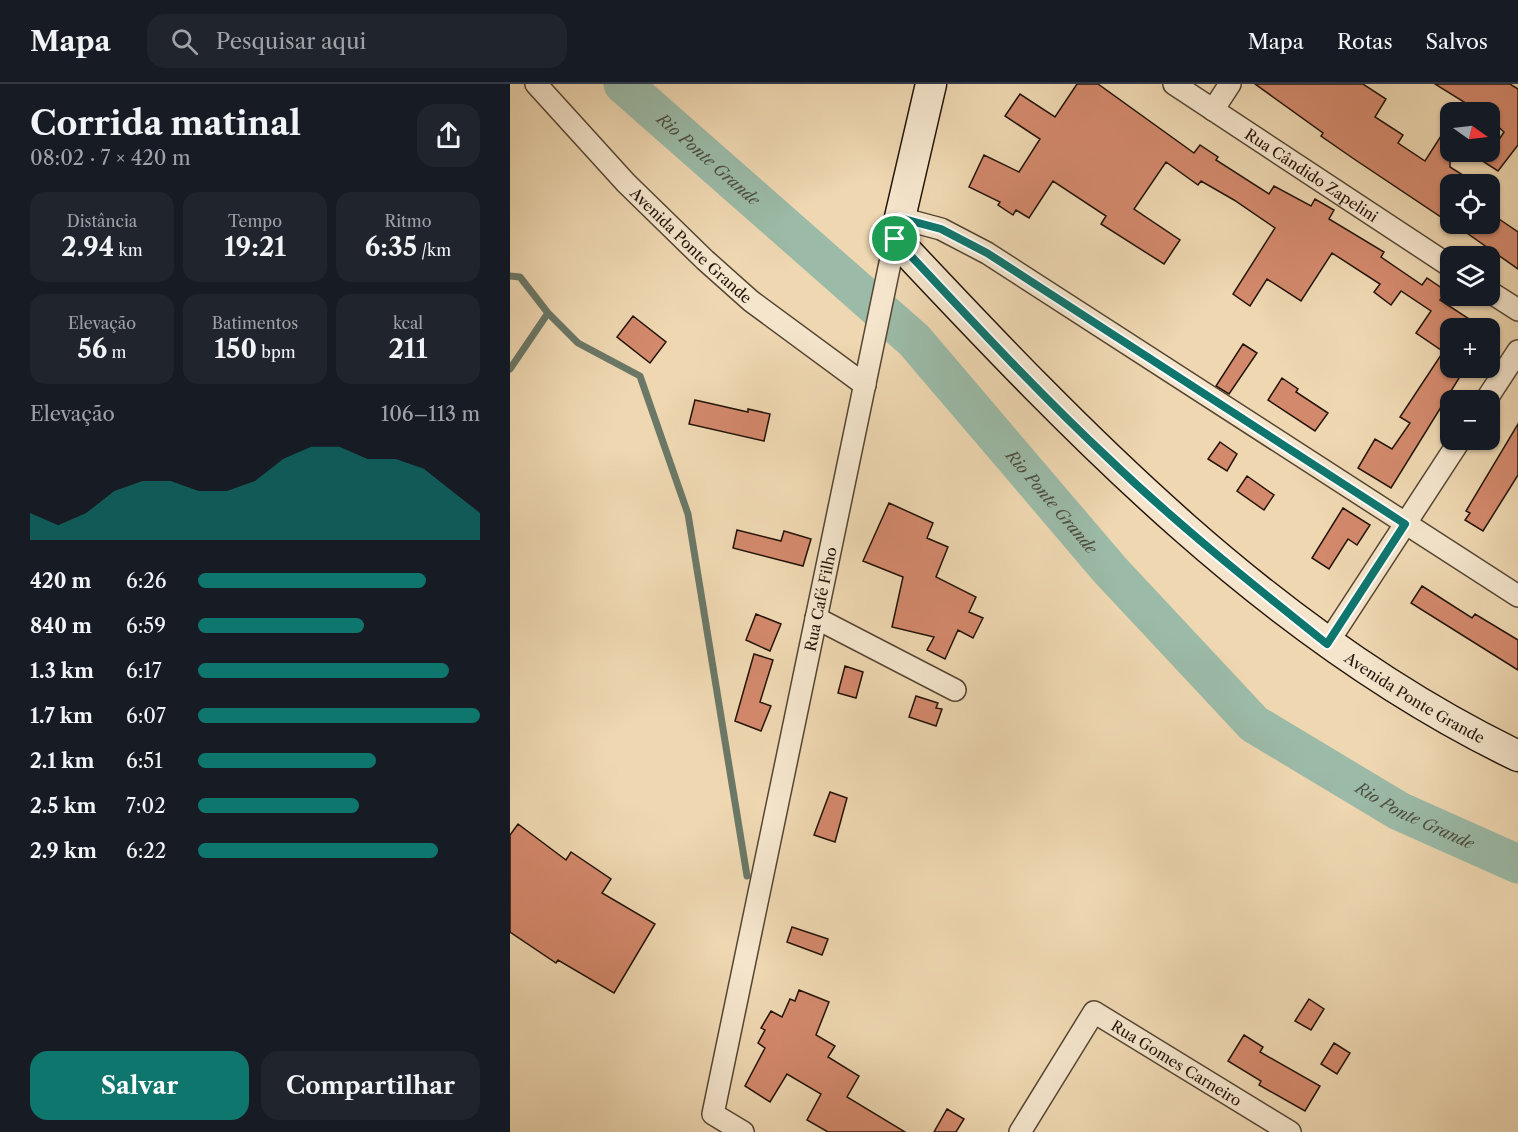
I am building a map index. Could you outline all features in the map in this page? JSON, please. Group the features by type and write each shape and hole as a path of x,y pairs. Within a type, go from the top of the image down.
{"street":[{"name":"Avenida Ponte Grande","path":"536,84 626,183 705,260 751,302 865,385"},
{"name":"Rua Café Filho","path":"743,1132 713,1114 875,335 931,84"},
{"name":"Rua Cândido Zapelini","path":"1174,84 1440,259"},
{"path":"1213,110 1230,84"},
{"name":"Avenida Ponte Grande","path":"898,228 1030,382 1108,459 1218,556 1327,644 1393,688 1480,738 1518,756"},
{"path":"898,228 941,229 978,248 1518,596"},
{"path":"1500,298 1518,310"},
{"path":"1493,390 1518,351"},
{"path":"1327,644 1453,450"},
{"path":"816,618 955,690"},
{"name":"Rua Gomes Carneiro","path":"1020,1132 1094,1012 1290,1132"}],"building":[{"path":"1077,84 1098,84 1194,153 1200,145 1218,157 1216,160 1269,194 1274,186 1311,206 1315,199 1334,210 1329,219 1384,252 1381,257 1422,285 1427,278 1440,287 1440,306 1449,306 1468,318 1440,318 1440,349 1416,333 1431,311 1401,291 1391,305 1374,292 1380,284 1332,253 1301,301 1267,279 1250,306 1233,294 1275,228 1201,181 1198,185 1166,162 1134,209 1180,240 1164,264 1101,224 1106,216 1053,181 1029,218 1016,210 1013,215 998,205 1000,202 969,187 984,155 1019,172 1040,139 1005,116 1020,94 1055,117"},
{"path":"1255,84 1363,84 1386,99 1375,117 1403,135 1398,143 1425,161 1440,138 1440,162 1450,162 1450,167 1461,174 1440,174 1440,216 1321,136 1323,133"},
{"path":"1435,84 1510,84 1518,89 1518,145 1498,171 1484,162 1500,162 1500,138 1504,132 1500,128 1500,102 1464,102"},
{"path":"1500,220 1518,232 1518,269 1500,256 1500,246 1485,246 1468,234 1500,234"},
{"path":"633,316 666,342 650,363 617,337"},
{"path":"1243,344 1257,353 1229,394 1216,386"},
{"path":"1440,357 1440,378 1459,378 1452,390 1440,390 1440,409 1391,488 1358,468 1375,439 1392,449 1410,423 1400,417"},
{"path":"1282,378 1298,389 1296,392 1328,413 1315,431 1268,400"},
{"path":"695,400 748,412 748,409 770,414 764,441 689,424"},
{"path":"1518,424 1518,475 1483,531 1465,520 1470,513 1466,511"},
{"path":"1220,442 1237,454 1227,471 1208,459"},
{"path":"1247,476 1274,495 1264,510 1237,491"},
{"path":"889,503 933,523 927,538 948,547 936,577 976,597 969,612 983,618 973,638 958,630 945,659 927,650 934,637 892,627 903,577 863,561"},
{"path":"1343,508 1370,525 1357,545 1348,539 1329,569 1312,558"},
{"path":"737,530 781,541 784,531 811,539 803,566 733,548"},
{"path":"1422,586 1472,618 1475,614 1518,640 1518,670 1411,603"},
{"path":"756,614 781,624 770,651 746,640"},
{"path":"754,654 773,660 760,702 771,706 761,731 735,721"},
{"path":"845,666 863,672 856,698 838,693"},
{"path":"916,696 938,703 936,708 942,709 936,726 909,717"},
{"path":"830,792 847,798 835,842 814,835"},
{"path":"518,824 566,860 571,852 611,879 602,893 655,924 614,993 558,960 556,963 510,932 510,835"},
{"path":"792,927 828,939 822,955 787,942"},
{"path":"799,990 829,1002 816,1035 835,1046 828,1057 859,1076 847,1097 905,1132 828,1132 807,1120 821,1094 787,1074 770,1102 745,1086 765,1048 758,1043 765,1030 761,1028 771,1011 782,1017 790,999 795,1001"},
{"path":"1309,999 1324,1009 1311,1030 1295,1021"},
{"path":"1244,1035 1263,1047 1260,1052 1320,1086 1305,1111 1259,1085 1261,1081 1228,1061"},
{"path":"1334,1043 1350,1053 1337,1074 1321,1064"},
{"path":"947,1109 964,1119 956,1132 934,1132"}],"waterway":[{"name":"Rio Ponte Grande","path":"623,84 914,340 1110,570 1254,724 1399,811 1518,864"},
{"path":"510,276 520,277 548,313 578,343 640,376 688,514 747,876"},
{"path":"510,369 548,313"}],"route":[{"path":"900,218 941,229 962,238 1405,524 1327,644 1244,578 1108,459 1030,382 895,239 900,218"}]}
